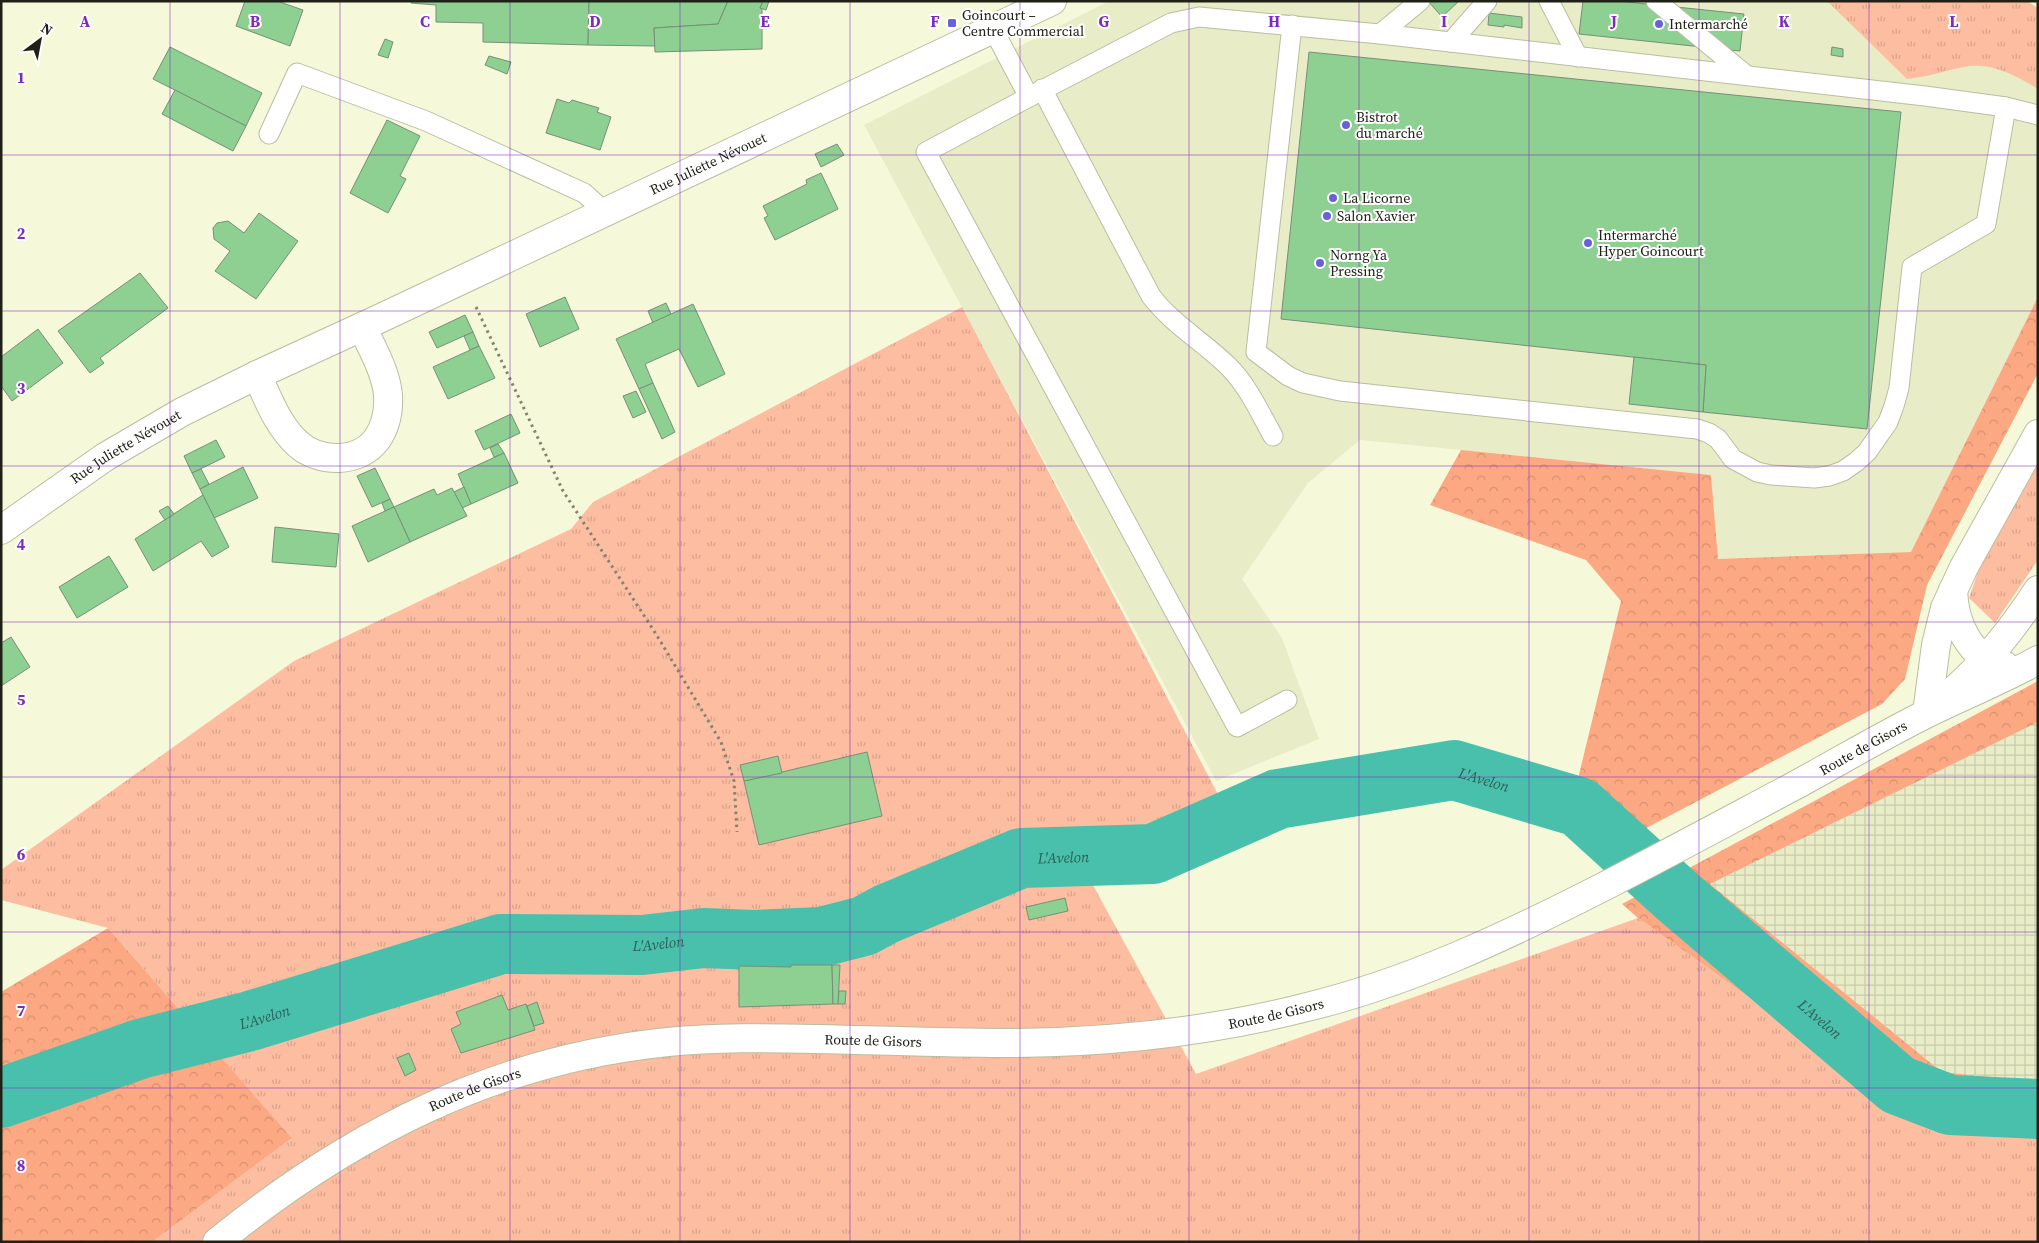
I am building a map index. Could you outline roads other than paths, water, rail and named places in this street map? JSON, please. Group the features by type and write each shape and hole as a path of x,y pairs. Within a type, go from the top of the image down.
{"main road":[{"name":"Rue Juliette Névouet","path":"1,530 75,477 132,440 182,412 1052,1"},
{"path":"257,375 280,422 299,445 310,453 337,458 364,450 376,441 383,430 388,413 388,394 385,378 362,327"},
{"path":"1927,713 1940,625 1953,588 2038,434"},
{"path":"1953,588 1956,618 1972,648 1986,660 1998,664 2030,664"},
{"path":"1927,713 1986,660 2008,634 2038,590"},
{"name":"Route de Gisors","path":"217,1242 294,1184 386,1127 476,1087 601,1051 704,1039 747,1038 1041,1043 1121,1039 1189,1032 1303,1008 1360,992 1459,955 1559,909 1691,842 1927,713 2030,664"}],"lane":[{"path":"1380,34 1420,1"},
{"path":"1451,42 1487,1"},
{"path":"1549,1 1578,57"},
{"path":"1656,1 1746,75"},
{"path":"1287,700 1237,727 926,152 1171,23 1184,20 1217,18 1380,34 1925,96 2006,107 2038,115"},
{"path":"1292,25 1256,352 1288,376 1303,383 1323,388 1697,429 1709,433 1718,439 1733,459 1757,472 1771,475 1814,478 1829,476 1843,471 1867,452 1888,422 1899,388 1912,267 1986,224 2006,107"},
{"path":"992,29 1036,93 1151,296 1168,315 1229,366 1240,378 1273,436"},
{"path":"269,134 298,73 434,125 584,193 605,212"}],"waterway":[{"name":"L'Avelon","path":"1,1098 140,1049 250,1021 501,944 642,945 704,938 754,940 821,937 864,926 886,914 1021,858 1153,854 1278,799 1454,770 1579,807 1678,897 1898,1085 1950,1105 2038,1109"}],"place":[{"name":"Goincourt – Centre Commercial","path":"952,23"},
{"name":"Intermarché","path":"1659,24"},
{"name":"Bistrot du marché","path":"1346,125"},
{"name":"La Licorne","path":"1333,198"},
{"name":"Salon Xavier","path":"1327,216"},
{"name":"Intermarché Hyper Goincourt","path":"1588,243"},
{"name":"Norng Ya Pressing","path":"1320,263"}]}
